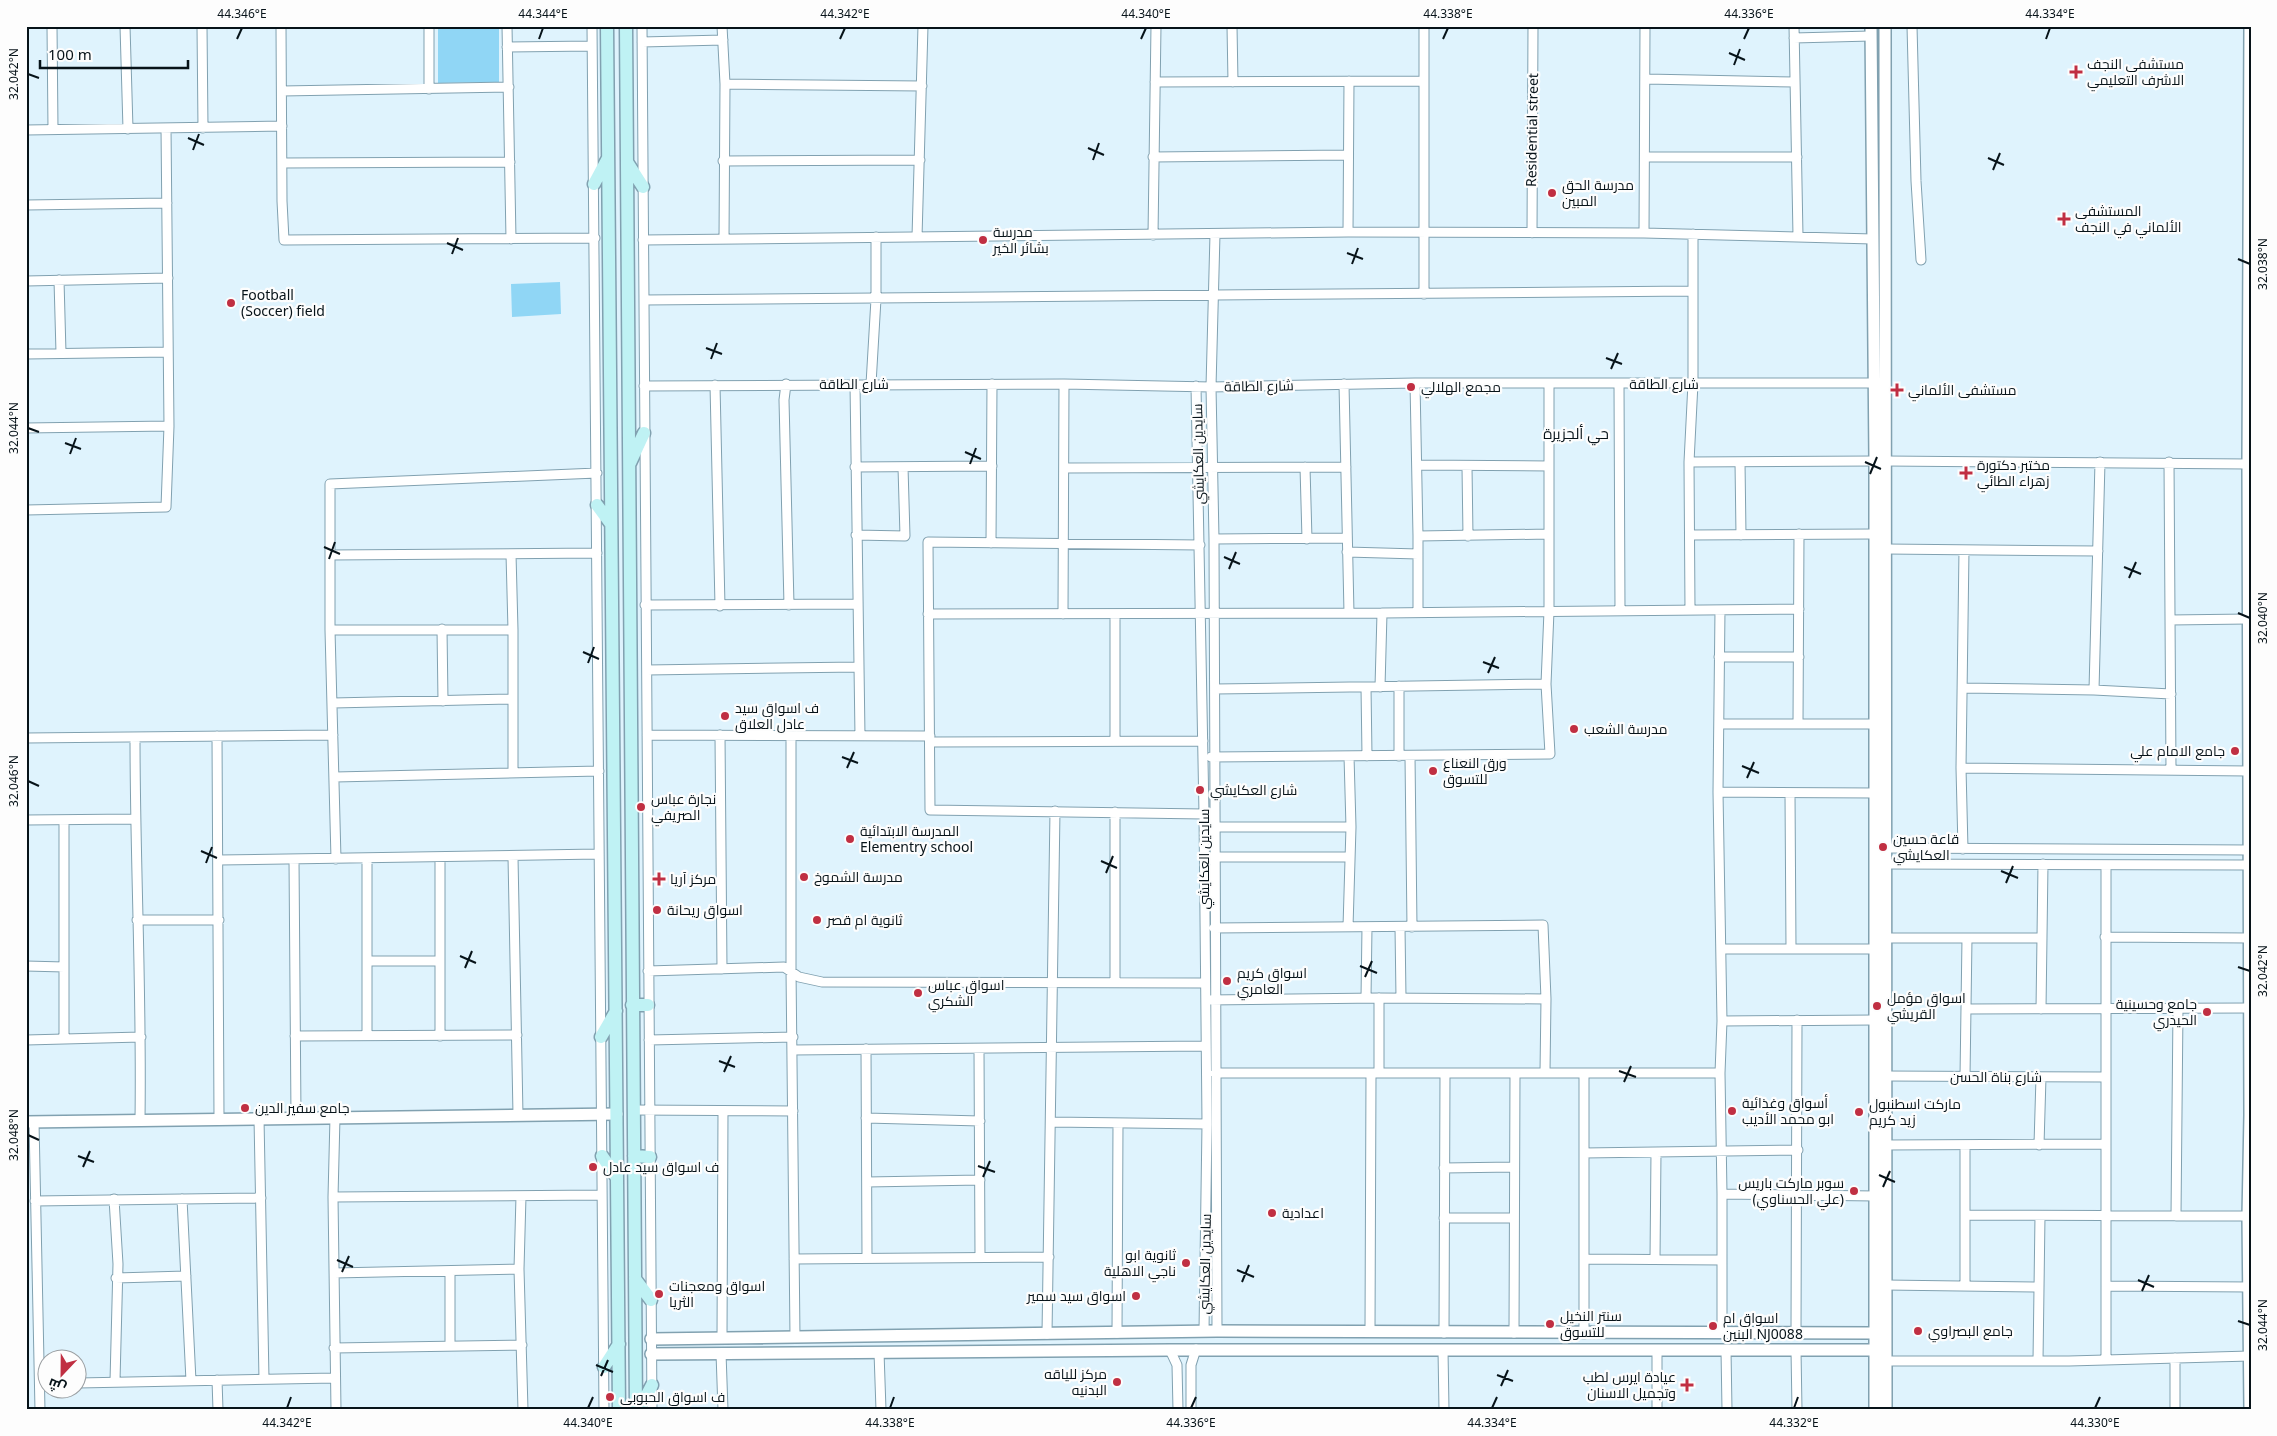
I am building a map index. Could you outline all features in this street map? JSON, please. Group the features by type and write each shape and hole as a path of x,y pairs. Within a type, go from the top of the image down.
{"main road":[{"path":"607,26 610,156 611,524 619,1410"},
{"path":"626,26 634,1278 638,1410"},
{"path":"594,184 610,156"},
{"path":"627,162 643,187"},
{"path":"628,468 644,434"},
{"path":"597,505 611,524"},
{"path":"613,766 623,768 630,762"},
{"path":"614,794 622,788 630,792"},
{"path":"632,1004 648,1005"},
{"path":"601,1036 616,1011"},
{"path":"602,1156 617,1178"},
{"path":"634,1156 650,1157"},
{"path":"634,1278 651,1300"},
{"path":"604,1368 618,1344"},
{"path":"638,1410 652,1385"}],"street":[{"path":"52,26 53,129"},
{"path":"125,26 128,129"},
{"path":"202,26 203,128"},
{"path":"281,26 284,240 594,238"},
{"path":"429,26 429,89"},
{"path":"507,26 511,239"},
{"path":"592,26 604,1410"},
{"path":"642,26 652,1410"},
{"path":"722,26 725,84 723,161 724,239"},
{"path":"917,237 923,26"},
{"path":"1153,235 1156,26"},
{"path":"1232,26 1233,82"},
{"path":"1424,26 1424,294"},
{"name":"Residential street","path":"1532,233 1533,26"},
{"path":"1644,234 1646,26"},
{"path":"1794,26 1798,236"},
{"path":"1880,1090 1886,1076 1886,848 1874,534 1880,461 1885,26"},
{"path":"1912,26 1916,181 1921,260"},
{"path":"2250,26 2248,464 2250,549 2248,619 2250,1008 2248,1216 2250,1410"},
{"path":"1794,38 1871,31 1874,383 1886,549 1880,677"},
{"path":"642,42 723,40"},
{"path":"507,47 592,46"},
{"path":"1646,80 1794,82"},
{"path":"1348,232 1349,81"},
{"path":"1155,82 1423,81"},
{"path":"725,84 922,86"},
{"path":"282,91 509,87"},
{"path":"26,130 282,126"},
{"path":"26,510 166,506 169,426 166,128"},
{"path":"1153,157 1348,155"},
{"path":"1645,157 1797,157"},
{"path":"723,161 920,160"},
{"path":"282,163 510,162"},
{"path":"26,205 167,203"},
{"path":"643,240 1348,232 1693,234 1873,239"},
{"name":"سايدين العكايشي","path":"1215,234 1215,296 1211,387 1215,689 1214,928 1217,1331"},
{"path":"1690,610 1689,462 1693,383 1693,234"},
{"path":"871,384 876,299 876,237"},
{"path":"26,281 168,278"},
{"path":"59,280 60,354"},
{"path":"644,300 1692,291"},
{"path":"26,354 168,352"},
{"path":"1415,383 1418,612"},
{"name":"شارع الطاقة","path":"644,386 1064,384 1211,387 1415,383 1874,383"},
{"path":"786,384 784,400 789,605"},
{"path":"855,384 860,736"},
{"path":"991,543 992,384"},
{"path":"1063,614 1064,384"},
{"path":"1344,384 1349,613"},
{"path":"1203,757 1550,754 1546,684 1549,612 1549,384"},
{"path":"1619,384 1620,611"},
{"path":"715,385 720,606"},
{"name":"سايدين العكايشي","path":"1196,386 1199,468 1207,1124 1204,1331"},
{"path":"26,428 169,426"},
{"path":"1689,462 2169,462 2248,464"},
{"path":"1740,462 1741,535"},
{"path":"2094,690 2100,462"},
{"path":"2169,462 2172,769"},
{"path":"1417,465 1467,467 1549,466"},
{"path":"855,467 992,466"},
{"path":"856,535 905,536 903,467"},
{"path":"1305,467 1307,538"},
{"path":"1064,468 1346,467"},
{"path":"1467,467 1468,536"},
{"path":"336,859 330,630 330,484 597,473"},
{"path":"1418,536 1549,534"},
{"path":"1798,723 1799,534"},
{"path":"1690,535 1874,534"},
{"path":"1214,540 1347,538"},
{"path":"1200,545 928,542 930,810 1204,814"},
{"path":"1886,549 2098,551"},
{"path":"1963,849 1961,768 1964,550"},
{"path":"1347,552 1418,554"},
{"path":"330,555 598,553"},
{"path":"511,554 513,773"},
{"path":"645,605 857,604"},
{"path":"928,614 1382,614 1418,612 1799,609"},
{"path":"1720,610 1718,792 1722,1021 1720,1073 1722,1333"},
{"path":"1115,614 1116,741"},
{"path":"1380,687 1382,614"},
{"path":"2170,620 2248,619"},
{"path":"442,629 443,701"},
{"path":"330,630 513,630"},
{"path":"1719,657 1799,657"},
{"path":"647,670 858,667"},
{"path":"1215,689 1546,684"},
{"path":"1399,686 1399,756"},
{"path":"1366,687 1367,756"},
{"path":"1962,688 2094,690 2171,694"},
{"path":"1875,1410 1875,1196 1880,1090 1875,1020 1874,724 1880,692"},
{"path":"333,703 512,699"},
{"path":"1719,724 1874,724"},
{"path":"26,738 333,735"},
{"path":"647,735 1203,741"},
{"path":"720,735 722,970"},
{"path":"218,736 219,1118"},
{"path":"791,736 791,970 795,1337"},
{"path":"135,737 135,819 141,1037 140,1119"},
{"path":"1348,927 1350,857 1349,756"},
{"path":"1410,756 1412,927"},
{"path":"1961,768 2248,771"},
{"path":"335,777 599,771"},
{"path":"1718,792 1875,793"},
{"path":"1790,793 1791,949"},
{"path":"1048,1334 1056,811"},
{"path":"1115,812 1115,983"},
{"path":"26,820 135,819"},
{"path":"64,820 64,1039"},
{"path":"1214,827 1350,827"},
{"path":"1886,848 2249,850"},
{"path":"219,860 513,857 598,854"},
{"path":"513,857 518,1115"},
{"path":"1214,857 1350,857"},
{"path":"367,858 367,1035"},
{"path":"440,858 440,1036"},
{"path":"294,859 296,1117"},
{"path":"1886,864 2248,866"},
{"path":"2041,1009 2043,864"},
{"path":"2106,865 2106,1360"},
{"path":"1204,908 1214,907"},
{"path":"138,920 219,920"},
{"path":"1214,928 1543,925 1546,999 1545,1072"},
{"path":"1366,998 1367,927"},
{"path":"1400,927 1401,998"},
{"path":"2106,937 2249,938"},
{"path":"1886,938 2042,938"},
{"path":"1964,1077 1967,938"},
{"path":"1721,949 1874,949"},
{"path":"367,961 440,961"},
{"path":"26,966 64,967"},
{"path":"648,971 722,970 784,966 799,977 822,982 1204,983"},
{"path":"1205,1000 1366,998 1546,999"},
{"path":"1370,1332 1375,1073 1379,998"},
{"path":"2176,1216 2178,1008"},
{"path":"1966,1009 2250,1008"},
{"path":"1796,1333 1798,1195 1797,1020"},
{"path":"1722,1021 1875,1020"},
{"path":"295,1036 516,1035"},
{"path":"26,1040 141,1037"},
{"path":"648,1040 793,1037"},
{"path":"793,1050 1205,1046"},
{"path":"866,1049 867,1258"},
{"path":"980,1049 980,1257"},
{"path":"1215,1072 1720,1073"},
{"path":"1444,1333 1445,1073"},
{"path":"1514,1333 1515,1073"},
{"path":"1584,1073 1584,1334"},
{"name":"شارع بناة الحسن","path":"1886,1076 2106,1078"},
{"path":"2040,1144 2041,1077"},
{"path":"1880,1108 1886,1145 1886,1410"},
{"path":"633,1110 793,1111"},
{"path":"722,1338 723,1111"},
{"path":"42,1348 30,1122 140,1119 617,1114"},
{"path":"334,1117 334,1348 336,1410"},
{"path":"259,1118 264,1380"},
{"path":"866,1118 980,1121"},
{"path":"1051,1122 1207,1124"},
{"path":"1117,1333 1118,1122"},
{"path":"1886,1145 2106,1144"},
{"path":"1965,1145 1965,1286"},
{"path":"1584,1153 1798,1150"},
{"path":"1655,1260 1656,1152"},
{"path":"1444,1168 1514,1167"},
{"path":"867,1182 980,1180"},
{"path":"1722,1194 1875,1196"},
{"path":"333,1197 602,1195"},
{"path":"521,1196 520,1269 523,1410"},
{"path":"35,1201 261,1198"},
{"path":"182,1199 191,1381"},
{"path":"114,1200 118,1256 115,1382"},
{"path":"1966,1215 2248,1216"},
{"path":"2038,1361 2040,1216"},
{"path":"1444,1218 1514,1218"},
{"path":"794,1259 1049,1257"},
{"path":"1584,1259 1722,1260"},
{"path":"334,1273 520,1269"},
{"path":"450,1271 450,1346"},
{"path":"116,1278 186,1276"},
{"path":"1886,1285 2039,1287"},
{"path":"2106,1286 2250,1286"},
{"path":"651,1339 1204,1331 1584,1334 1875,1333"},
{"path":"1401,1333 1407,1342 1405,1350"},
{"path":"1426,1350 1423,1341 1427,1333"},
{"path":"1848,1350 1852,1341 1849,1333"},
{"path":"999,1334 1003,1341 1001,1351"},
{"path":"1033,1334 1030,1342 1036,1351"},
{"path":"334,1348 522,1345"},
{"path":"651,1354 1170,1350 1874,1350"},
{"path":"1170,1350 1177,1365 1178,1410"},
{"path":"1191,1410 1191,1365 1196,1350"},
{"path":"1443,1350 1444,1410"},
{"path":"1657,1350 1657,1410"},
{"path":"1726,1350 1727,1410"},
{"path":"1796,1350 1797,1410"},
{"path":"879,1352 881,1410"},
{"path":"722,1353 723,1410"},
{"path":"1886,1361 2038,1361 2250,1356"},
{"path":"2174,1410 2175,1358"},
{"path":"1177,1365 1191,1365"},
{"path":"88,1382 335,1378"},
{"path":"217,1380 218,1410"}],"shaded area":[{"path":"438,26 499,26 499,82 438,83"},
{"path":"560,282 561,314 512,317 511,284"}],"place":[{"name":"مستشفى النجف الاشرف التعليمي","path":"2076,72"},
{"name":"مدرسة الحق المبين","path":"1552,193"},
{"name":"المستشفى الألماني في النجف","path":"2064,219"},
{"name":"مدرسة بشائر الخير","path":"983,240"},
{"name":"Football (Soccer) field","path":"231,303"},
{"name":"مجمع الهلالي","path":"1411,387"},
{"name":"مستشفى الألماني","path":"1897,390"},
{"name":"مختبر دكتورة زهراء الطائي","path":"1966,473"},
{"name":"ف اسواق سيد عادل العلاق","path":"725,716"},
{"name":"مدرسة الشعب","path":"1574,729"},
{"name":"جامع الامام علي","path":"2235,751"},
{"name":"ورق النعناع للتسوق","path":"1433,771"},
{"name":"شارع العكايشي","path":"1200,790"},
{"name":"نجارة عباس الصريفي","path":"641,807"},
{"name":"المدرسة الابتدائية Elementry school","path":"850,839"},
{"name":"قاعة حسين العكايشي","path":"1883,847"},
{"name":"مدرسة الشموخ","path":"804,877"},
{"name":"مركز آريا","path":"659,879"},
{"name":"اسواق ريحانة","path":"657,910"},
{"name":"ثانوية ام قصر","path":"817,920"},
{"name":"اسواق كريم العامري","path":"1227,981"},
{"name":"اسواق عباس الشكري","path":"918,993"},
{"name":"اسواق مؤمل القريشي","path":"1877,1006"},
{"name":"جامع وحسينية الحيدري","path":"2207,1012"},
{"name":"جامع سفير الدين","path":"245,1108"},
{"name":"أسواق وغذائية ابو محمد الأديب","path":"1732,1111"},
{"name":"ماركت اسطنبول زيد كريم","path":"1859,1112"},
{"name":"ف اسواق سيد عادل","path":"593,1167"},
{"name":"سوبر ماركت باريس (علي الحسناوي)","path":"1854,1191"},
{"name":"اعدادية","path":"1272,1213"},
{"name":"ثانوية ابو ناجي الاهلية","path":"1186,1263"},
{"name":"اسواق ومعجنات الثريا","path":"659,1294"},
{"name":"اسواق سيد سمير","path":"1136,1296"},
{"name":"سنتر النخيل للتسوق","path":"1550,1324"},
{"name":"اسواق ام البنين NJ0088","path":"1713,1326"},
{"name":"جامع البصراوي","path":"1918,1331"},
{"name":"مركز للياقه البدنيه","path":"1117,1382"},
{"name":"عيادة ايرس لطب وتجميل الاسنان","path":"1687,1385"},
{"name":"ف اسواق الحبوبي","path":"610,1397"}],"district":[{"name":"حي ألجزيرة","path":"1576,434"}]}
